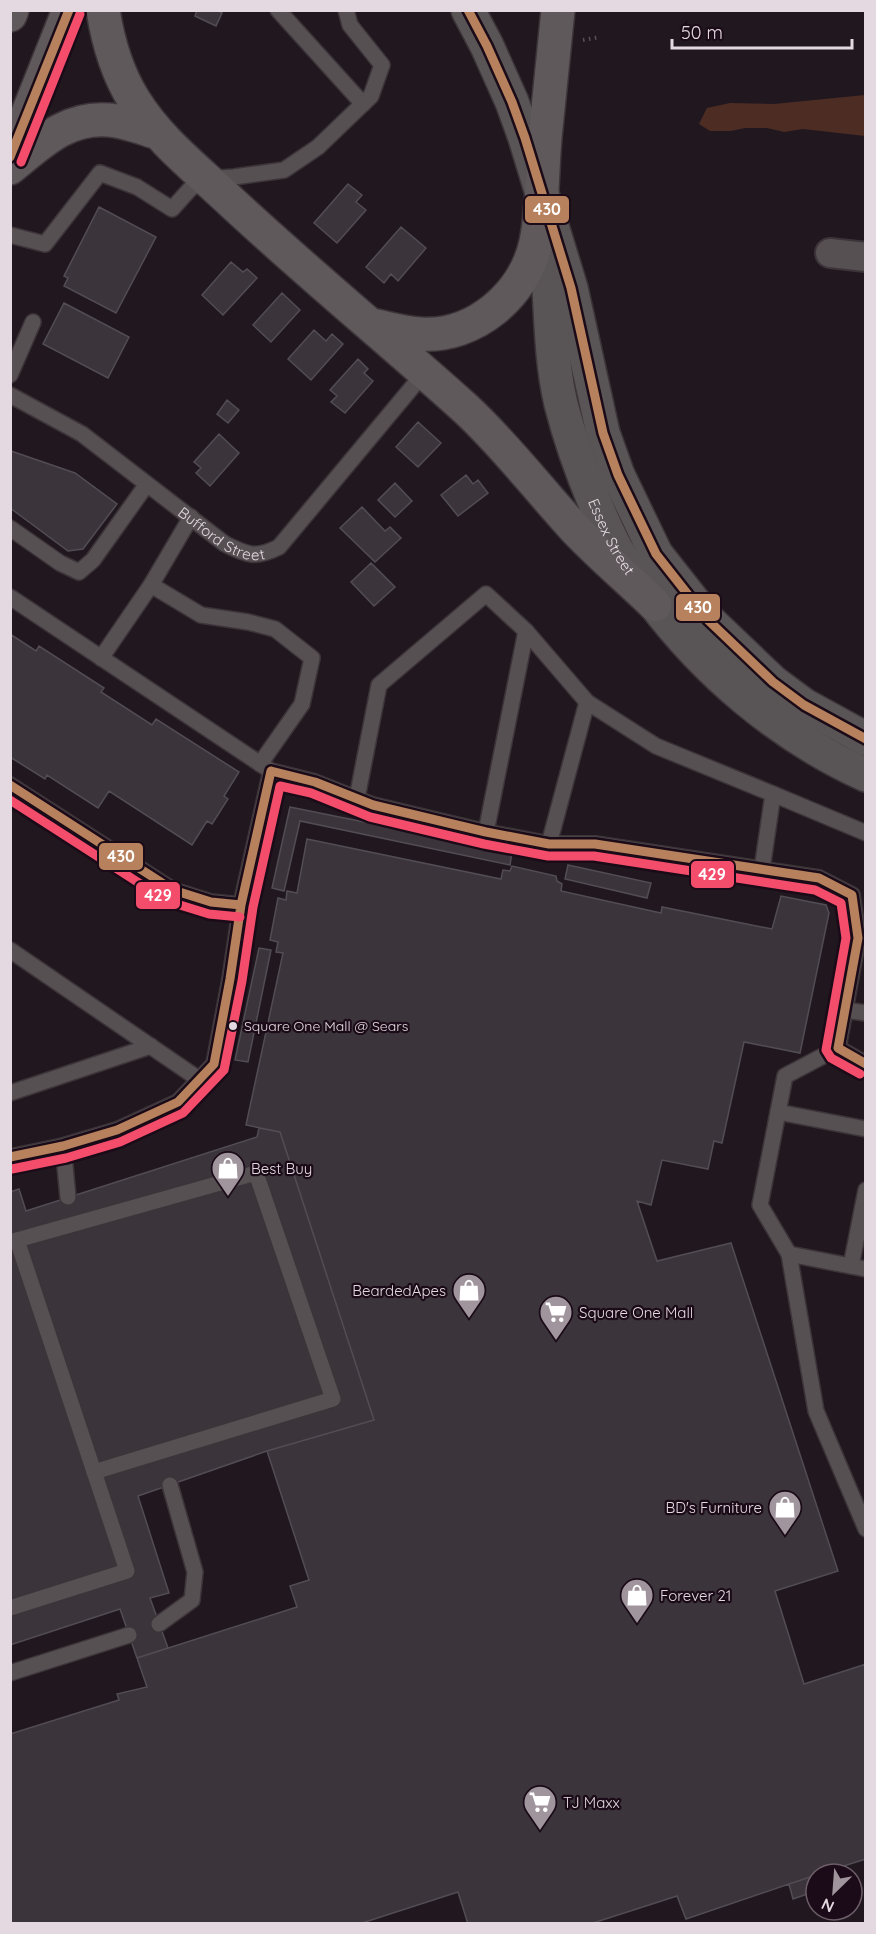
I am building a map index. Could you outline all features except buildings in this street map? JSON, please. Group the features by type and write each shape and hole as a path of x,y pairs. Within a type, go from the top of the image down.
{"highway":[{"path":"10,15 12,10"},
{"path":"10,158 69,10"},
{"path":"103,10 108,40 118,69 134,99 158,134 328,290 371,325 491,433 577,531 655,605"},
{"path":"371,325 421,334 450,332 475,324 494,310 512,291 526,268 536,244 543,192 545,138 558,10"},
{"path":"10,168 45,139 75,123 107,120 158,134"}],"main road":[{"name":"Essex Street","path":"468,10 512,102 543,192 571,288 603,433 618,475 656,554 708,620 773,682 804,705 866,739"},
{"name":"Essex Street","path":"543,192 554,351 561,403 601,516 615,546 655,605 698,656 744,698 805,744 866,775"}],"street":[{"path":"830,254 866,257"}],"lane":[{"path":"278,10 363,104"},
{"path":"10,235 45,244 100,173 137,187 172,209 190,189 206,178 234,177 284,170 318,147 371,96 382,65 350,25 346,10"},
{"path":"10,375 33,322"},
{"name":"Bufford Street","path":"10,395 82,434 225,544 246,554 264,555 279,547 424,373"},
{"path":"10,528 60,564 79,572 93,560 147,484"},
{"path":"101,658 151,585 191,518"},
{"path":"10,1157 63,1146 117,1130 178,1102 214,1064 265,768 302,704 312,658 275,629 248,622 201,615 151,585"},
{"path":"357,798 379,685 486,594 526,631 587,702 656,746 866,833"},
{"path":"10,597 265,768 315,782 373,805 486,832 549,844 595,844 819,878 852,896 858,938 838,1048"},
{"path":"486,832 526,631"},
{"path":"549,844 587,702"},
{"path":"10,785 173,890 211,902 241,905"},
{"path":"762,870 773,794"},
{"path":"10,950 200,1080"},
{"path":"845,1010 866,1013"},
{"path":"10,1093 151,1046"},
{"path":"838,1048 866,1064"},
{"path":"838,1048 785,1076 760,1205 789,1254 816,1411 866,1529"},
{"path":"778,1112 866,1129"},
{"path":"63,1146 68,1197"},
{"path":"10,1608 127,1571 14,1241 256,1173 333,1399 94,1472"},
{"path":"789,1254 858,1267 866,1190"},
{"path":"159,1624 192,1600 195,1572 170,1485"},
{"path":"10,1673 129,1635"}],"shaded area":[{"path":"865,95 865,136 803,129 784,132 767,128 710,131 699,124 707,108 730,103 774,104"}],"transit line":[{"name":"430","path":"10,157 69,10"},
{"name":"430","path":"468,10 512,102 525,138 571,288 603,433 618,475 656,554 708,620 773,682 804,705 866,739"},
{"name":"429","path":"21,162 80,14"},
{"name":"430","path":"10,1157 63,1146 117,1130 178,1102 214,1064 241,905 271,771 315,782 373,805 486,832 549,844 595,844 819,878 852,895 858,938 838,1048 866,1064"},
{"name":"430","path":"10,785 173,890 211,902 241,905"},
{"name":"429","path":"12,1169 66,1158 120,1142 183,1113 224,1070 242,981 253,907 280,786 311,793 370,817 484,844 548,856 594,856 815,890 841,903 846,938 826,1050 831,1058 860,1074"},
{"name":"429","path":"10,800 167,901 209,914 240,917"}],"place":[{"name":"Square One Mall @ Sears","path":"233,1026"},
{"name":"Best Buy","path":"228,1197"},
{"name":"BeardedApes","path":"469,1319"},
{"name":"Square One Mall","path":"556,1341"},
{"name":"BD's Furniture","path":"785,1536"},
{"name":"Forever 21","path":"637,1624"},
{"name":"TJ Maxx","path":"540,1831"}]}
